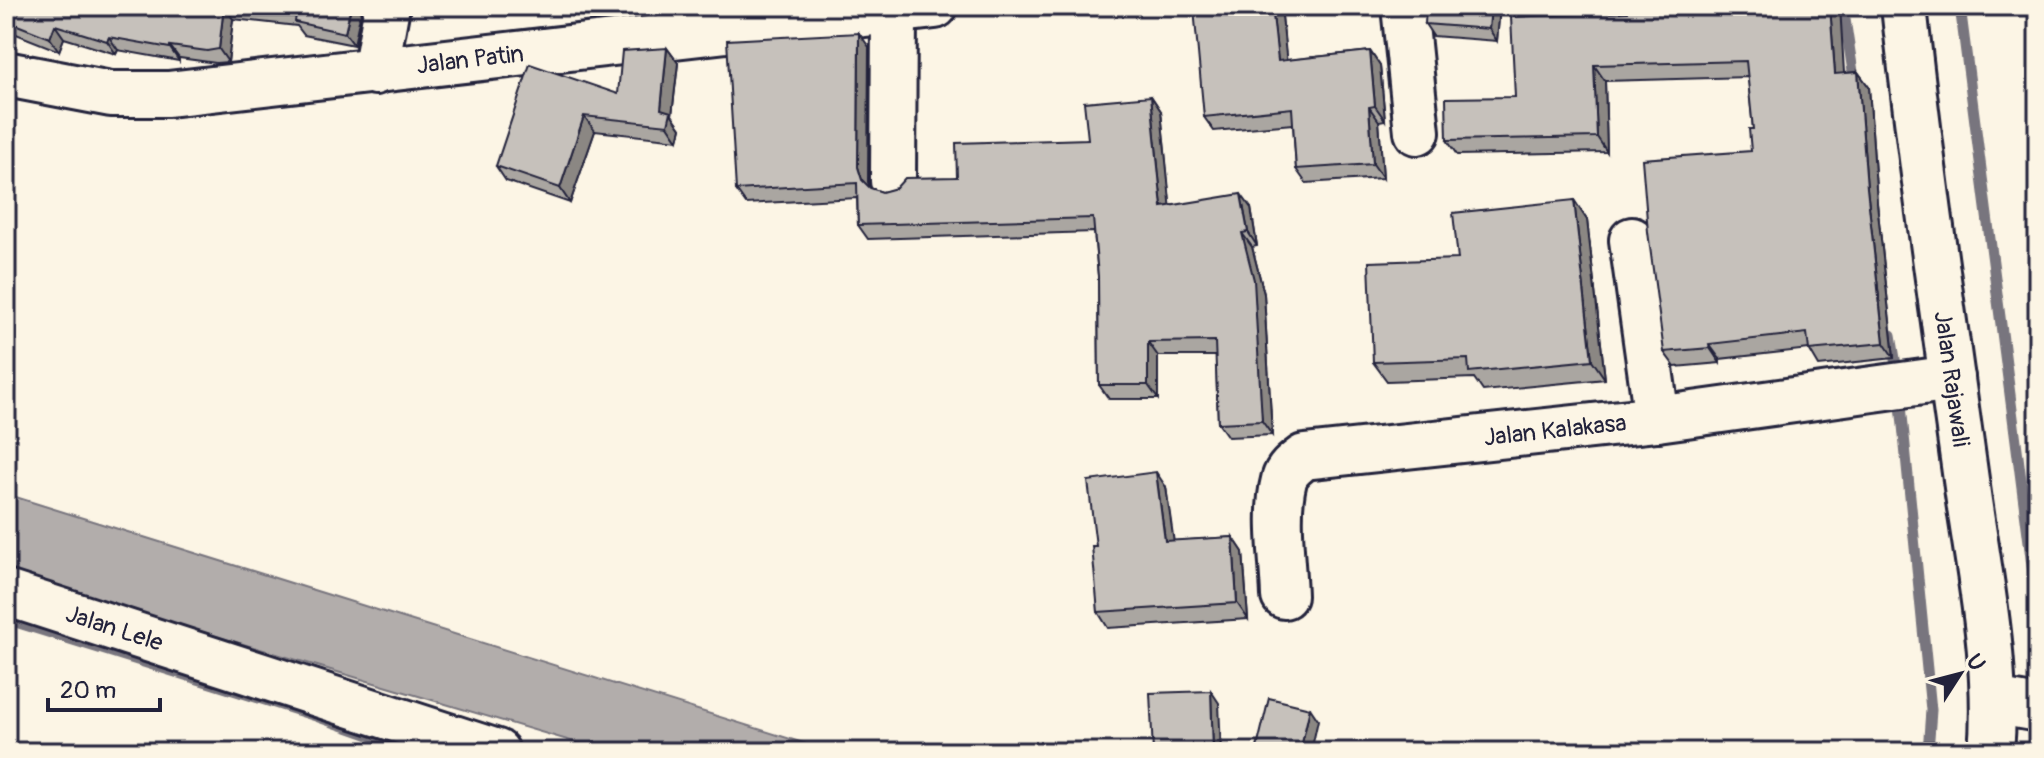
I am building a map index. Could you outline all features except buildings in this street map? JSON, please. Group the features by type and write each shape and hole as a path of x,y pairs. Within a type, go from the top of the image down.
{"street":[{"path":"375,72 387,6"},
{"path":"1404,6 1417,132"},
{"name":"Jalan Rajawali","path":"1904,6 1919,147 1980,574 1993,701 1991,752"},
{"path":"893,181 915,9"},
{"name":"Jalan Patin","path":"6,74 111,94 168,94 375,72 605,24 915,9"},
{"path":"1632,240 1657,419"},
{"name":"Jalan Kalakasa","path":"1284,596 1281,523 1284,480 1291,466 1304,457 1657,419 1952,378"},
{"name":"Jalan Lele","path":"6,593 478,749"},
{"path":"1993,701 2038,709"}],"shaded area":[{"path":"6,494 832,752 608,752 6,574"}],"waterway":[{"path":"1843,6 1855,85"},
{"path":"1960,6 2038,612"},
{"path":"1891,335 1898,377"},
{"path":"1900,395 1931,710 1928,752"},
{"path":"6,619 316,716 418,752"}]}
